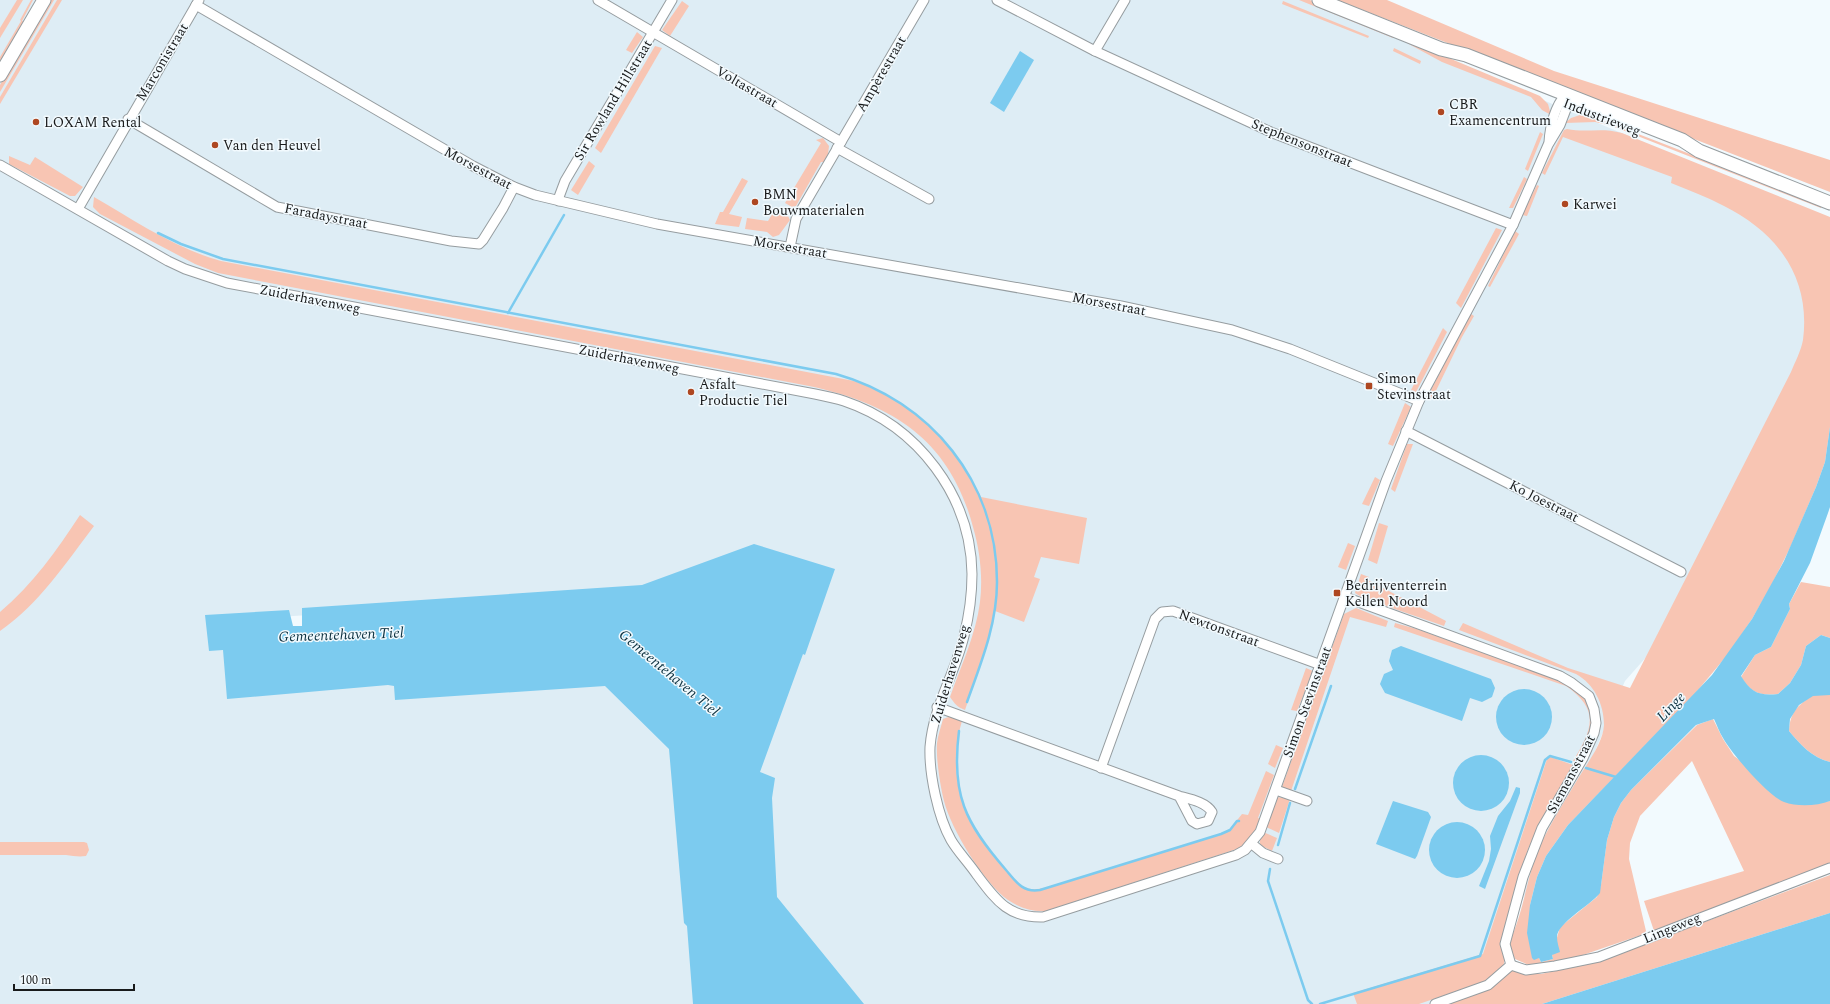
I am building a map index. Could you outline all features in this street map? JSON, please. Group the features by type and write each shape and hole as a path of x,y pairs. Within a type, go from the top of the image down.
{"main road":[{"path":"0,75 44,0"},
{"name":"Industrieweg","path":"1319,0 1441,49 1466,55 1565,100 1682,140 1699,151 1830,203"}],"street":[{"name":"Voltastraat","path":"598,0 839,145"},
{"name":"Sir Rowland Hillstraat","path":"559,201 565,181 672,0"},
{"name":"Ampèrestraat","path":"790,246 796,219 924,0"},
{"name":"Stephensonstraat","path":"997,0 1095,51 1273,133 1514,224"},
{"path":"1095,51 1125,0"},
{"name":"Marconistraat","path":"78,209 128,119 197,2"},
{"name":"Morsestraat","path":"197,2 473,166 535,196 657,224 790,246 1121,306 1232,330 1294,350 1419,401"},
{"name":"Simon Stevinstraat","path":"1252,844 1260,832 1276,790 1386,481 1406,431 1419,401 1514,224 1548,145 1551,127 1565,100"},
{"name":"Faradaystraat","path":"128,119 277,207 451,241 478,244 483,240 514,187"},
{"path":"839,145 929,199"},
{"name":"Zuiderhavenweg","path":"0,166 185,269 227,284 815,394 845,402 886,422 909,438 926,455 946,481 961,513 969,541 972,574 969,608 963,638 938,707 930,747 934,789 939,809 951,840 990,892 1003,905 1014,913 1029,917 1043,917 1236,855 1252,844"},
{"name":"Ko Joestraat","path":"1406,431 1681,572"},
{"name":"Siemensstraat","path":"1345,597 1560,676 1589,696 1594,709 1596,723 1594,733 1583,758 1542,828 1523,877 1505,944 1511,966"},
{"name":"Newtonstraat","path":"1102,768 1155,619 1162,612 1173,611 1321,665"},
{"path":"938,707 1179,796"},
{"path":"1276,790 1307,801"},
{"path":"1252,844 1263,853 1278,859"},
{"name":"Lingeweg","path":"1511,966 1526,970 1555,966 1599,956 1830,868"},
{"path":"1435,1004 1488,985 1511,966"}],"shaded area":[{"path":"0,0 1306,0 1809,212 1807,343 1672,628 1625,681 1570,810 1498,946 1499,1002 1493,1004 856,1004 774,906 642,594 214,621 399,675 607,681 674,748 698,1004 0,1004"},
{"path":"17,0 23,0 0,38 0,28"},
{"path":"31,0 33,0 22,21 25,21 0,64 0,57 21,21 20,20"},
{"path":"49,0 54,0 0,92 0,85"},
{"path":"57,0 62,0 0,104 0,97"},
{"path":"1299,0 1310,0 1540,96 1548,104 1551,115 1542,110 1531,97 1442,62 1394,36 1393,38"},
{"path":"1337,0 1387,0 1554,71 1830,160 1830,192"},
{"path":"682,1 689,6 670,36 662,30"},
{"path":"1283,1 1369,36 1368,38 1282,4"},
{"path":"637,32 643,37 632,53 626,50"},
{"path":"655,46 662,48 601,153 595,148"},
{"path":"1394,48 1421,61 1420,64 1393,51"},
{"path":"1580,115 1602,120 1822,205 1821,208 1612,126 1595,122 1565,123 1571,118"},
{"path":"1564,130 1607,130 1622,133 1830,217 1830,427 1825,462 1816,487 1790,548 1752,619 1729,653 1693,696 1568,825 1546,856 1537,877 1530,905 1539,958 1541,962 1553,959 1552,955 1560,927 1597,897 1601,885 1607,840 1614,817 1621,803 1631,790 1697,725 1713,719 1734,756 1802,805 1830,801 1830,863 1654,931 1644,901 1744,871 1692,761 1640,816 1630,843 1629,859 1646,931 1644,934 1580,956 1531,966 1515,959 1508,944 1518,920 1531,870 1540,846 1554,819 1601,739 1604,717 1597,695 1588,683 1576,674 1459,630 1463,623 1568,668 1630,688 1791,372 1803,340 1804,318 1802,297 1796,277 1787,260 1775,244 1743,217 1724,206 1671,183 1672,177 1563,137 1545,175 1542,173"},
{"path":"1540,132 1543,134 1528,171 1525,169"},
{"path":"823,138 829,146 825,162 821,162 796,206 792,207 785,203 821,143 816,140"},
{"path":"9,156 30,165 35,157 83,187 75,196 70,196 9,164"},
{"path":"589,161 595,166 578,195 571,190"},
{"path":"1524,177 1527,179 1513,208 1509,208"},
{"path":"742,178 748,181 729,214 742,217 739,227 715,224 720,212 723,212"},
{"path":"1537,185 1539,186 1527,216 1522,215"},
{"path":"94,197 172,242 204,256 221,261 854,381 895,400 930,426 958,458 981,497 1087,518 1079,564 1041,557 1034,577 1040,579 1024,622 995,611 987,645 965,710 956,705 950,697 972,638 980,602 981,574 979,555 973,527 963,497 949,471 933,449 914,431 892,416 867,403 809,386 218,273 195,264 100,214 93,207"},
{"path":"774,211 779,214 780,211 788,216 790,220 779,235 773,237 767,232 745,229 747,218 768,221"},
{"path":"1496,228 1502,230 1461,308 1456,303"},
{"path":"1515,231 1519,234 1490,287 1488,286"},
{"path":"1471,314 1474,316 1462,337 1432,399 1427,397 1459,334"},
{"path":"1443,328 1447,332 1416,392 1411,390"},
{"path":"1405,403 1411,407 1393,446 1388,444"},
{"path":"1407,444 1413,444 1395,492 1391,489"},
{"path":"1375,477 1380,480 1369,506 1362,504"},
{"path":"80,515 94,526 39,596 0,631 0,612 23,590 44,566"},
{"path":"1379,523 1388,526 1377,564 1368,560"},
{"path":"1348,543 1355,546 1346,570 1338,567"},
{"path":"1361,574 1369,577 1368,580 1446,621 1444,626 1363,598 1355,593"},
{"path":"1801,582 1830,587 1830,638 1821,635 1806,646 1801,665 1790,683 1778,694 1761,694 1748,687 1741,677 1755,655 1771,647 1790,609 1789,604"},
{"path":"1356,608 1388,621 1386,627 1350,617 1291,791 1282,787 1344,614"},
{"path":"1395,623 1417,629 1567,683 1586,699 1592,711 1593,718 1590,736 1582,756 1577,761 1573,761 1585,740 1590,721 1589,712 1585,703 1566,686 1394,627"},
{"path":"1306,668 1313,671 1297,711 1291,710"},
{"path":"1813,695 1830,695 1830,762 1812,754 1789,731 1791,719 1795,710"},
{"path":"954,715 963,718 958,739 956,760 957,780 969,818 991,853 1016,881 1027,888 1037,889 1055,885 1220,834 1230,829 1242,814 1248,815 1266,771 1274,775 1258,818 1266,821 1259,836 1240,848 1046,911 1026,909 1008,900 979,869 961,840 948,813 940,780 937,743 943,719"},
{"path":"1276,745 1283,748 1275,768 1268,764"},
{"path":"1548,756 1573,765 1544,815 1528,849 1502,936 1505,959 1503,967 1486,981 1419,1004 1357,1004 1353,993 1483,954"},
{"path":"1277,797 1290,799 1279,833 1266,827"},
{"path":"1263,832 1277,838 1272,851 1260,845 1260,838"},
{"path":"0,842 84,842 87,843 89,850 86,856 0,855"},
{"path":"1830,875 1830,913 1542,1004 1449,1004 1492,988 1504,974 1510,971 1514,970 1541,974 1588,964 1630,950"}],"water":[{"path":"1020,51 1034,60 1004,112 990,103"},
{"path":"1830,427 1830,507 1828,513 1810,563 1789,604 1790,609 1771,647 1755,655 1741,676 1748,686 1756,692 1761,694 1778,694 1790,683 1801,665 1806,646 1821,635 1830,638 1830,695 1813,696 1799,705 1790,719 1789,731 1812,754 1830,762 1830,801 1807,805 1789,804 1784,802 1769,792 1734,754 1722,736 1714,719 1696,725 1631,790 1621,803 1614,817 1607,840 1600,893 1562,926 1557,937 1560,952 1552,955 1553,959 1541,962 1539,958 1534,960 1532,958 1527,933 1530,905 1537,877 1546,856 1568,825 1712,675 1752,619 1784,561 1816,487 1825,462"},
{"name":"Gemeentehaven Tiel","path":"754,544 835,569 805,655 803,654 760,772 775,778 772,798 777,897 864,1004 693,1004 687,926 684,923 669,749 605,686 395,700 394,686 388,685 227,699 223,650 209,651 205,615 289,610 293,626 302,626 302,608 642,585"},
{"path":"1401,646 1491,679 1495,688 1492,697 1482,702 1470,698 1462,721 1385,693 1380,684 1384,674 1393,670 1389,661 1392,650"},
{"path":"1518,689 1530,689 1544,697 1552,711 1550,728 1544,737 1530,745 1518,745 1508,740 1501,733 1496,723 1496,711 1501,701 1508,694"},
{"path":"1475,755 1487,755 1497,759 1505,767 1509,777 1509,789 1505,799 1497,807 1487,811 1475,811 1465,807 1457,799 1453,789 1453,777 1457,767 1465,759"},
{"path":"1516,787 1520,788 1520,793 1485,889 1479,886 1489,861 1491,849 1490,836 1498,816 1510,801"},
{"path":"1393,801 1428,812 1431,817 1415,859 1376,844"},
{"path":"1451,822 1463,822 1477,830 1485,844 1483,861 1477,870 1463,878 1451,878 1441,873 1434,866 1429,856 1429,844 1434,834 1441,827"},
{"path":"1830,913 1830,1004 1542,1004"}],"waterway":[{"path":"508,313 564,215"},
{"path":"158,233 181,244 223,259 836,374 870,387 901,404 929,425 952,451 971,479 985,511 994,545 997,582 994,613 978,673 967,702"},
{"path":"1295,789 1331,686"},
{"path":"959,731 957,773 964,806 971,822 992,853 1020,886 1029,890 1040,890 1221,834 1230,830 1237,821 1239,821"},
{"path":"1320,1004 1480,956 1545,760 1550,756 1571,762"},
{"path":"1586,768 1616,777"},
{"path":"1278,845 1290,803"},
{"path":"1270,869 1268,881 1308,1000 1312,1004"}],"place":[{"name":"CBR Examencentrum","path":"1441,112"},
{"name":"LOXAM Rental","path":"36,122"},
{"name":"Van den Heuvel","path":"215,145"},
{"name":"BMN Bouwmaterialen","path":"755,202"},
{"name":"Karwei","path":"1565,204"},
{"name":"Simon Stevinstraat","path":"1369,386"},
{"name":"Asfalt Productie Tiel","path":"691,392"},
{"name":"Bedrijventerrein Kellen Noord","path":"1337,593"}],"water label":[{"name":"Linge","path":"1671,707"}]}
